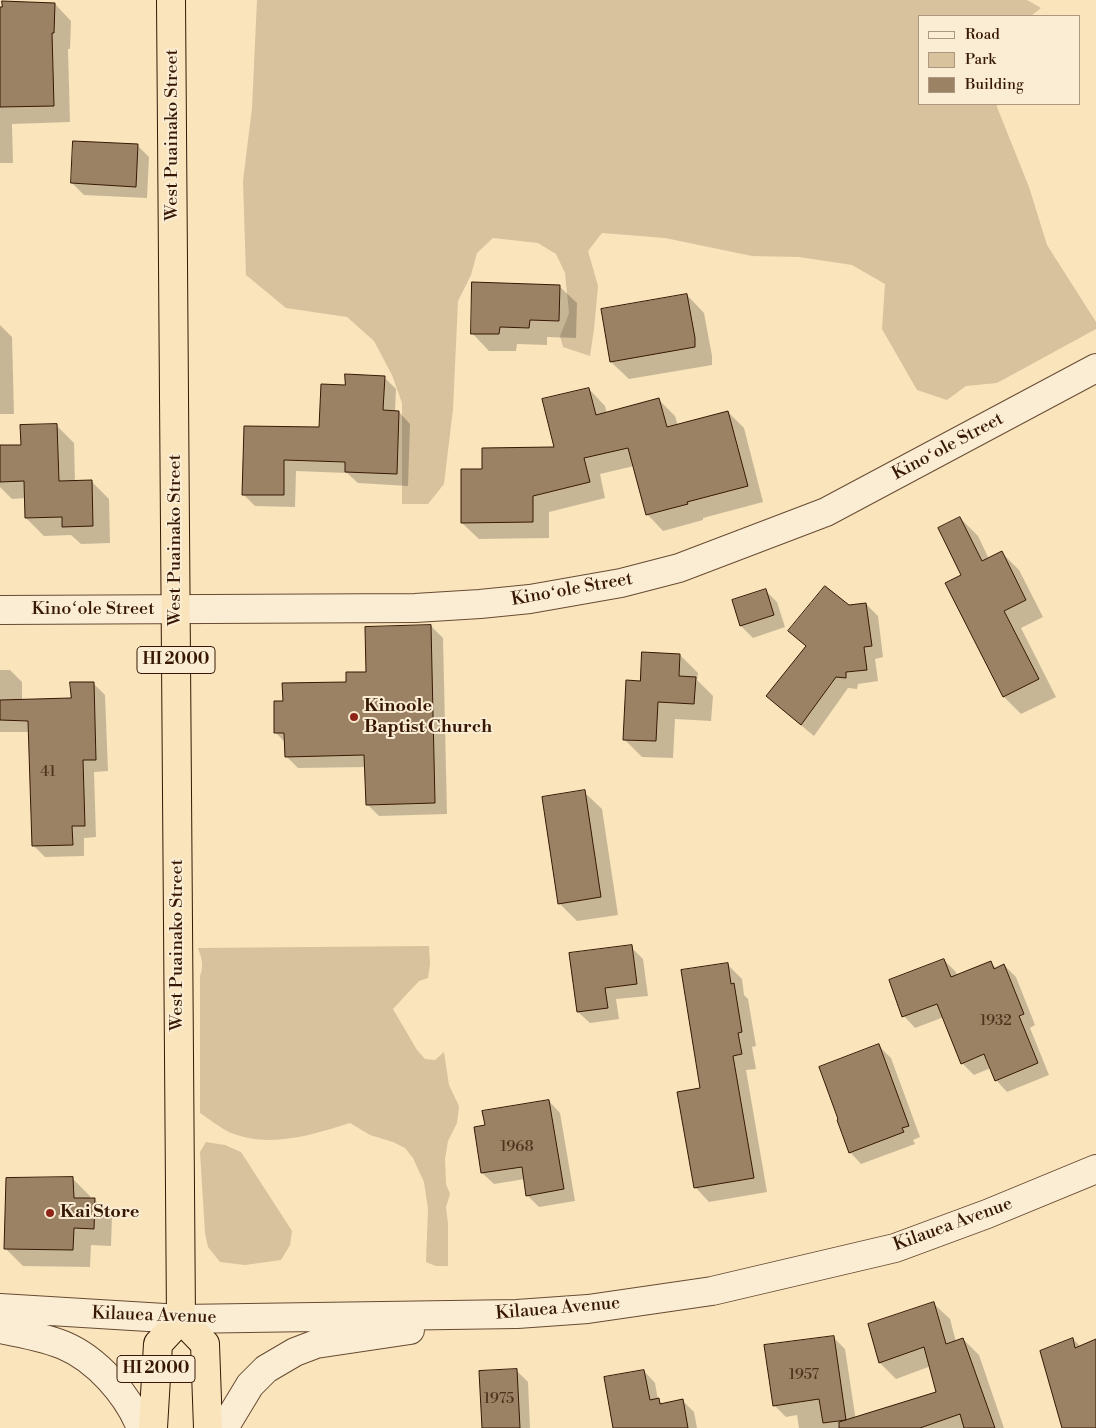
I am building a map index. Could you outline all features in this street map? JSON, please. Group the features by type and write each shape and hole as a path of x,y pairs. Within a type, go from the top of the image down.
{"highway":[{"name":"West Puainako Street","path":"172,0 181,1319"},
{"name":"HI 2000","path":"153,1428 158,1344 181,1319 205,1344 208,1428"}],"street":[{"name":"Kinoʻole Street","path":"0,610 415,608 530,599 621,583 679,568 826,512 1096,368"},
{"name":"Kilauea Avenue","path":"0,1308 181,1319 516,1314 588,1309 712,1291 895,1248 987,1214 1096,1168"},
{"path":"225,1428 250,1385 266,1369 295,1352 316,1344 516,1314"},
{"path":"0,1329 28,1334 65,1346 87,1359 107,1376 124,1396 141,1428"}],"green space":[{"path":"257,0 1027,0 1041,8 1032,15 918,15 918,105 997,105 1029,187 1047,245 1096,322 1096,329 997,383 966,386 947,400 917,390 882,329 885,284 852,265 799,257 752,256 665,238 602,233 588,251 598,286 590,356 563,347 560,336 569,313 565,273 556,254 538,243 493,238 477,253 471,275 458,301 453,409 444,484 428,504 402,504 402,403 392,375 374,341 347,317 286,308 246,275 243,181 252,108"},
{"path":"429,946 430,964 428,978 419,981 393,1009 417,1050 425,1059 435,1060 444,1052 449,1085 459,1106 457,1123 448,1141 445,1159 446,1184 450,1194 446,1207 448,1266 436,1266 426,1262 428,1209 424,1182 413,1158 405,1148 370,1135 350,1123 305,1136 290,1138 274,1140 244,1137 225,1130 200,1113 200,976 202,965 198,948"},
{"path":"206,1142 225,1145 241,1152 292,1231 290,1245 281,1260 245,1265 220,1262 208,1247 205,1233 200,1152"}],"building":[{"path":"2,1 55,3 54,33 52,33 54,106 0,107 0,7 2,7"},
{"path":"73,141 138,144 136,187 71,183"},
{"path":"472,282 560,285 559,321 530,320 529,328 500,327 499,334 471,334"},
{"path":"687,294 695,347 610,362 601,309"},
{"path":"345,374 385,376 383,410 399,411 397,474 345,472 345,462 284,460 284,495 242,495 244,426 319,427 321,384 345,385"},
{"path":"589,388 596,415 659,398 667,427 728,411 748,486 646,515 628,448 584,458 590,482 533,496 533,522 461,523 461,469 482,469 482,448 554,447 542,399"},
{"path":"57,424 59,481 92,480 93,526 62,527 62,517 25,518 24,481 0,482 0,445 21,445 20,425"},
{"path":"960,517 982,561 1002,551 1026,600 1004,611 1039,679 1003,697 945,583 961,575 938,528"},
{"path":"825,586 849,605 866,603 872,646 864,647 867,670 846,672 846,678 836,677 801,725 766,696 806,646 788,631"},
{"path":"766,589 774,615 740,626 732,600"},
{"name":"Kinoole Baptist Church","path":"431,625 435,803 366,805 364,755 285,757 284,733 274,733 274,701 283,701 282,683 346,682 346,672 366,672 365,627"},
{"path":"642,652 680,654 679,676 696,677 694,704 658,702 656,741 623,740 626,680 640,681"},
{"path":"70,682 94,682 96,760 83,760 85,826 72,826 73,845 32,846 28,721 0,720 0,700 71,698"},
{"path":"585,790 601,897 558,904 542,797"},
{"path":"632,945 637,984 605,988 608,1008 577,1012 569,953"},
{"path":"944,959 951,977 991,961 994,969 1004,964 1024,1014 1019,1016 1038,1063 995,1081 984,1054 961,1064 937,1004 902,1017 889,980"},
{"path":"728,963 731,984 734,983 742,1032 738,1033 742,1054 733,1056 754,1178 694,1188 677,1092 700,1088 681,970"},
{"path":"879,1044 909,1126 902,1128 904,1132 849,1153 819,1067"},
{"path":"549,1100 564,1189 526,1196 522,1167 481,1173 474,1127 485,1125 482,1111"},
{"name":"Kai Store","path":"73,1177 74,1198 95,1198 94,1229 74,1228 73,1250 4,1249 6,1178"},
{"path":"934,1302 946,1344 963,1338 995,1428 964,1428 960,1414 920,1428 839,1428 839,1422 936,1392 924,1347 879,1363 868,1324"},
{"path":"834,1336 846,1420 823,1423 819,1399 773,1406 764,1345"},
{"path":"1073,1338 1075,1348 1096,1339 1096,1428 1062,1428 1040,1351"},
{"path":"517,1369 520,1428 482,1428 479,1371"},
{"path":"644,1370 650,1400 659,1398 660,1404 683,1399 688,1428 613,1428 604,1377"}],"place":[{"name":"Kinoole Baptist Church","path":"354,717"},
{"name":"Kai Store","path":"50,1213"}]}
